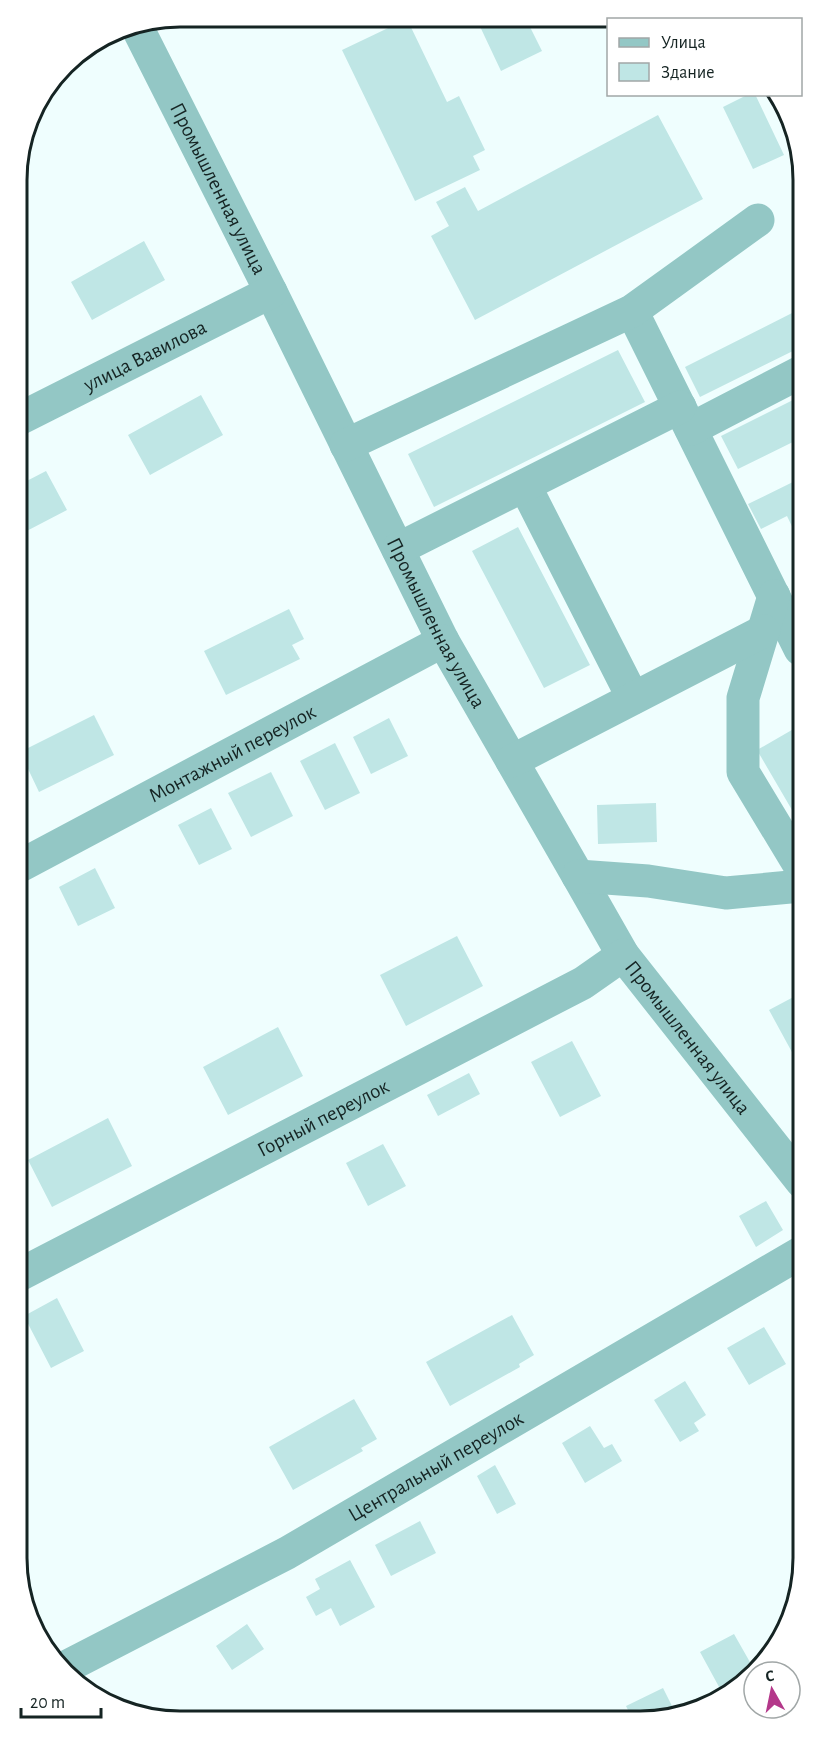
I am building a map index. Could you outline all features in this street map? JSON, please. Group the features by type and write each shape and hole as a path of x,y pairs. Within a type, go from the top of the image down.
{"street":[{"name":"Промышленная улица","path":"140,32 443,641 623,955 793,1171"},
{"path":"346,445 632,311 758,220"},
{"name":"улица Вавилова","path":"27,415 271,292"},
{"path":"632,311 793,635"},
{"path":"398,549 525,486 685,418 793,375"},
{"path":"525,486 633,698"},
{"path":"774,597 743,698 743,772 793,858"},
{"path":"512,761 764,631"},
{"name":"Монтажный переулок","path":"27,862 443,641"},
{"path":"578,876 648,880 726,893 793,872"},
{"name":"Горный переулок","path":"27,1271 583,983 623,955"},
{"name":"Центральный переулок","path":"71,1665 287,1552 793,1257"}],"building":[{"path":"390,27 411,27 447,102 459,96 485,150 473,156 480,170 415,201 342,50"},
{"path":"480,27 530,27 542,51 501,71"},
{"path":"745,96 756,96 784,155 753,169 723,107"},
{"path":"658,115 703,199 475,320 431,236 449,226 436,202 465,187 478,211"},
{"path":"144,241 165,280 92,320 71,282"},
{"path":"793,313 793,351 700,397 685,367"},
{"path":"618,350 645,402 434,507 408,454"},
{"path":"201,395 223,435 150,475 128,435"},
{"path":"793,400 793,442 738,469 721,436"},
{"path":"46,471 67,510 27,531 27,481"},
{"path":"793,482 793,528 787,516 761,529 748,504"},
{"path":"518,527 590,665 544,688 472,551"},
{"path":"289,609 304,639 292,645 300,659 226,695 204,651"},
{"path":"94,715 114,755 39,792 27,767 27,748"},
{"path":"389,718 408,756 371,774 353,737"},
{"path":"793,729 792,810 757,750"},
{"path":"335,743 360,793 325,810 300,761"},
{"path":"271,772 293,816 251,837 228,793"},
{"path":"656,803 657,842 598,844 597,805"},
{"path":"211,808 232,849 199,865 178,825"},
{"path":"95,868 115,908 78,926 59,887"},
{"path":"457,936 483,986 406,1026 380,975"},
{"path":"793,997 793,1054 769,1010"},
{"path":"278,1027 303,1076 228,1115 203,1067"},
{"path":"572,1041 601,1096 560,1117 531,1062"},
{"path":"469,1073 480,1094 438,1116 427,1095"},
{"path":"108,1118 132,1166 52,1207 28,1160"},
{"path":"383,1144 406,1186 368,1206 346,1163"},
{"path":"766,1201 783,1230 756,1247 739,1216"},
{"path":"57,1298 84,1351 51,1368 27,1322 27,1314"},
{"path":"512,1315 534,1355 519,1364 520,1367 450,1406 426,1362"},
{"path":"764,1327 786,1364 749,1385 727,1348"},
{"path":"685,1381 706,1415 694,1423 699,1431 680,1442 654,1400"},
{"path":"354,1399 377,1439 361,1448 363,1451 293,1490 269,1447"},
{"path":"590,1426 604,1448 612,1444 622,1461 585,1483 562,1443"},
{"path":"495,1465 516,1504 497,1514 477,1476"},
{"path":"420,1521 436,1553 391,1576 375,1545"},
{"path":"350,1560 375,1607 340,1626 331,1608 316,1616 306,1597 320,1589 315,1579"},
{"path":"247,1624 264,1649 232,1670 216,1646"},
{"path":"734,1634 749,1660 742,1660 742,1672 720,1688 700,1652"},
{"path":"663,1688 673,1707 628,1711 626,1706"}]}
